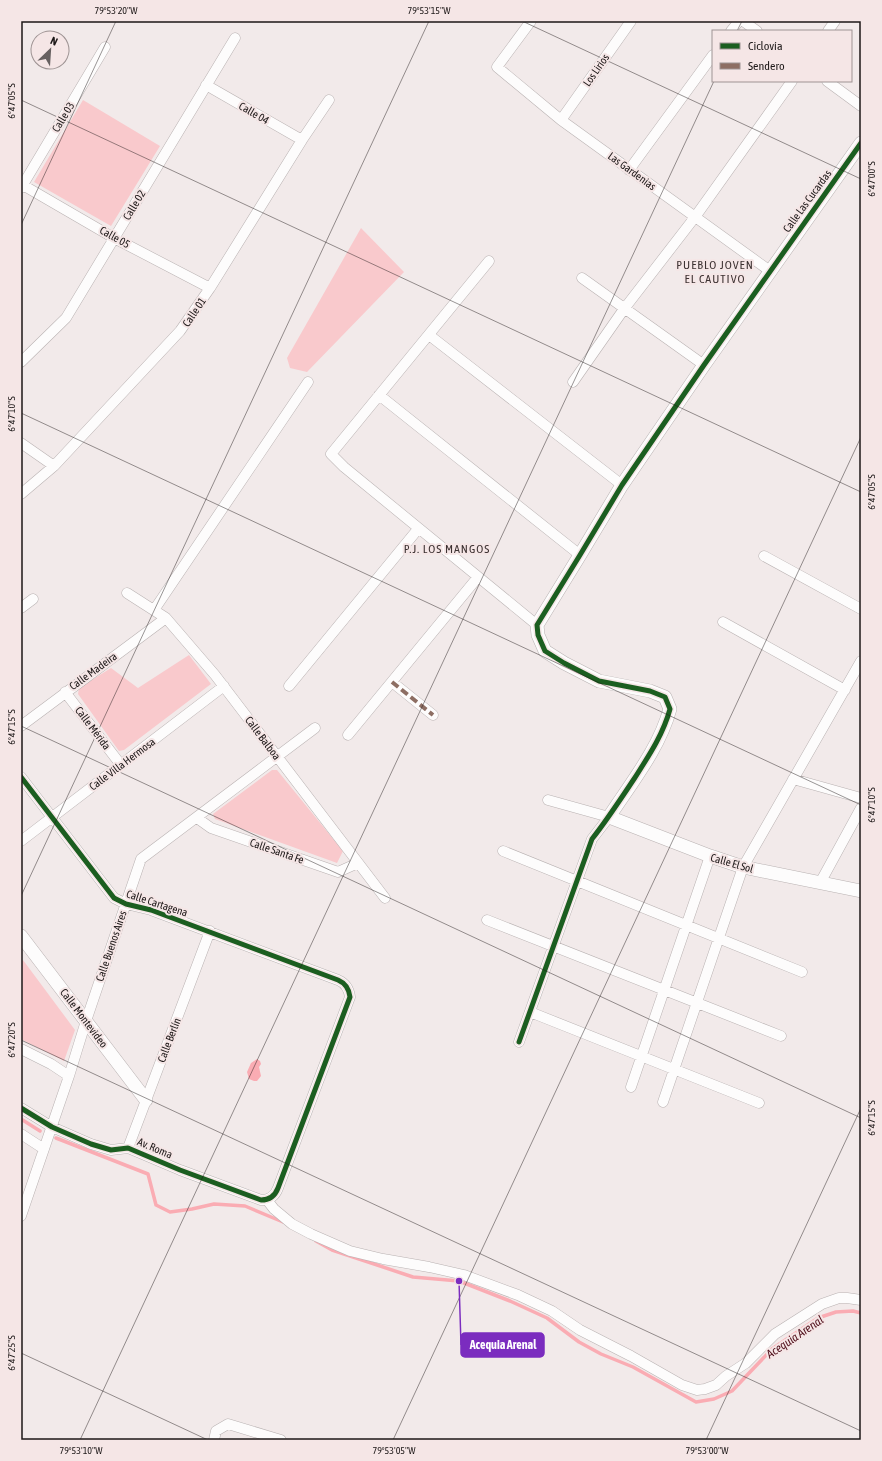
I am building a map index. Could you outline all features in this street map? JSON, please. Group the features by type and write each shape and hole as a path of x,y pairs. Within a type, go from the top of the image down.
{"street":[{"name":"Las Gardenias","path":"531,21 497,67 561,120 770,271"},
{"name":"Los Lirios","path":"561,120 631,21"},
{"path":"732,30 739,21"},
{"path":"743,21 756,30"},
{"path":"829,30 836,21"},
{"name":"Calle 02","path":"21,362 66,318 235,38"},
{"name":"Calle 03","path":"21,186 105,47"},
{"path":"629,170 712,56"},
{"path":"573,382 624,309 695,217 791,82"},
{"path":"828,82 861,106"},
{"name":"Calle 04","path":"206,85 302,140"},
{"name":"Calle 01","path":"21,494 54,466 180,331 210,288 302,140 329,100"},
{"name":"Calle Las Cucardas","path":"537,624 622,484 770,271 861,144"},
{"name":"Calle 05","path":"21,186 114,238 210,288"},
{"path":"489,261 332,454 344,467 418,529 537,624 538,635 544,650 564,663 599,681 650,691 665,697 670,709 667,720 654,748 609,818 592,839 519,1042"},
{"path":"582,278 704,365"},
{"path":"429,335 622,484"},
{"path":"154,610 308,382"},
{"path":"379,395 580,555"},
{"path":"21,443 54,466"},
{"path":"290,686 418,529"},
{"path":"764,556 861,609"},
{"path":"348,735 478,577"},
{"name":"Calle Balboa","path":"127,593 166,618 224,686 385,898"},
{"path":"21,608 33,599"},
{"name":"Calle Madeira","path":"21,726 166,618"},
{"path":"723,622 845,690"},
{"path":"663,1102 743,867 861,661"},
{"path":"392,682 433,715"},
{"name":"Calle Villa Hermosa","path":"21,841 224,686"},
{"name":"Calle Mérida","path":"65,692 121,765"},
{"name":"Calle Buenos Aires","path":"21,1214 52,1127 141,859 315,728"},
{"name":"Calle Cartagena","path":"21,777 114,898 126,904 151,910 210,931 338,980 348,989 349,1001 278,1188 276,1193 264,1200"},
{"path":"793,779 861,798"},
{"path":"548,800 609,818"},
{"path":"820,883 861,808"},
{"name":"Calle Santa Fe","path":"197,818 211,828 338,872 358,863"},
{"name":"Calle El Sol","path":"609,818 743,867 861,891"},
{"path":"503,851 802,972"},
{"path":"631,1086 710,856"},
{"path":"487,920 698,1002 780,1036"},
{"name":"Calle Berlín","path":"128,1148 210,931"},
{"name":"Calle Montevideo","path":"21,936 146,1100"},
{"path":"530,1012 759,1103"},
{"path":"21,1049 51,1064 69,1076"},
{"name":"Av. Roma","path":"21,1108 52,1127 91,1144 111,1150 128,1148 180,1170 264,1200"},
{"path":"21,1134 44,1148"},
{"path":"264,1200 292,1224 306,1232 350,1251 383,1259 464,1274 518,1295 552,1312 580,1330 631,1356 682,1385 697,1390 716,1385 726,1376 746,1363 775,1334 822,1304 839,1298 861,1300"},
{"path":"215,1435 228,1424 281,1440"}],"shaded area":[{"path":"83,100 160,146 111,226 34,182"},
{"path":"361,228 404,272 307,372 290,368 287,358"},
{"path":"189,655 211,684 124,750 119,751 78,694 79,688 111,668 138,688"},
{"path":"272,770 277,770 343,851 337,863 215,819 213,814"},
{"path":"23,960 75,1030 64,1061 21,1039 21,962"},
{"path":"257,1059 261,1064 259,1067 261,1076 257,1081 254,1081 249,1079 247,1072 251,1063"}],"waterway":[{"name":"Acequia Arenal","path":"21,1119 40,1131"},
{"name":"Acequia Arenal","path":"56,1138 148,1174 156,1205 170,1212 214,1204 245,1206 283,1222"},
{"name":"Acequia Arenal","path":"316,1241 332,1250 413,1277 459,1281 510,1301 547,1318 579,1342 601,1354 633,1367 696,1402 714,1399 732,1391 772,1349 818,1318 836,1312 853,1311 861,1313"}],"marked path":[{"path":"392,682 433,715"}],"cycle path":[{"path":"519,1042 592,839 619,802 650,754 659,737 670,709 665,697 650,691 599,681 564,663 545,651 538,635 537,625 622,485 704,365 861,143"},
{"path":"21,777 114,898 126,904 151,910 338,980 346,986 350,997 278,1188 274,1195 270,1198 261,1200 180,1170 128,1148 111,1150 91,1144 52,1127 21,1108"}],"place":[{"name":"Acequia Arenal","path":"459,1281"}],"district":[{"name":"PUEBLO JOVEN EL CAUTIVO","path":"715,272"},
{"name":"P.J. LOS MANGOS","path":"447,549"}]}
